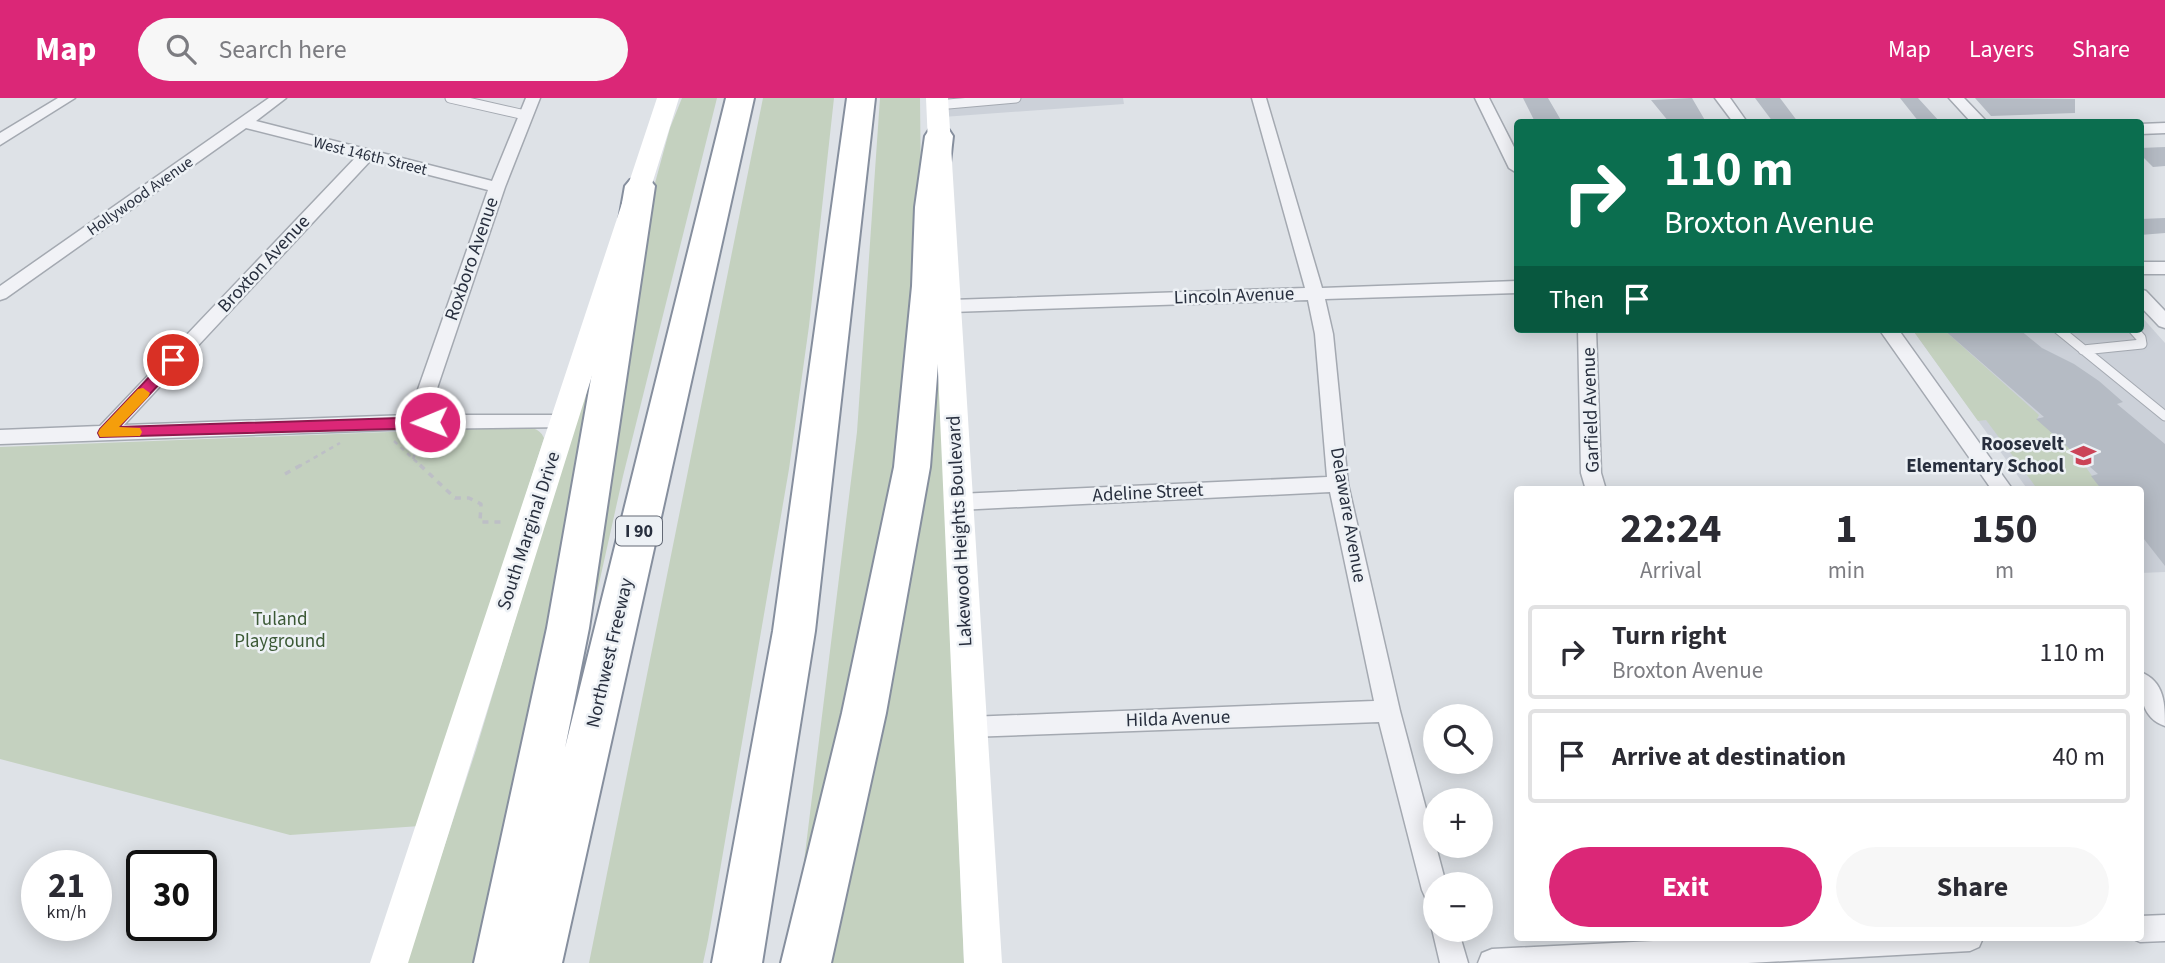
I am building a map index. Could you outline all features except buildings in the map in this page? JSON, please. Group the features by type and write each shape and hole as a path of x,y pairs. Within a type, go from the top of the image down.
{"highway":[{"name":"Northwest Freeway","path":"537,963 740,98"},
{"path":"737,963 794,631 861,98"},
{"path":"806,963 864,713 912,467 928,286 930,207 938,113"},
{"path":"499,963 568,628 640,186"}],"main road":[{"name":"South Marginal Drive","path":"388,963 668,98"},
{"name":"Lakewood Heights Boulevard","path":"938,113 951,306 958,502 983,963"}],"street":[{"path":"0,139 68,98"},
{"name":"Hollywood Avenue","path":"0,294 279,98"},
{"name":"Roxboro Avenue","path":"419,429 497,187 533,98"},
{"name":"Delaware Avenue","path":"1259,98 1315,293 1324,334 1338,485 1388,711 1430,872"},
{"path":"1482,98 1514,162"},
{"path":"1722,98 1738,119"},
{"path":"1956,98 1976,119"},
{"name":"West 146th Street","path":"244,123 497,187"},
{"path":"2144,129 2165,128"},
{"name":"Broxton Avenue","path":"105,433 366,156"},
{"path":"2144,268 2165,268"},
{"name":"Lincoln Avenue","path":"951,306 1514,287"},
{"path":"2144,299 2165,322"},
{"name":"Garfield Avenue","path":"1588,333 1591,473 1595,486"},
{"path":"1891,333 2000,486"},
{"path":"0,438 105,433 419,429 565,422"},
{"name":"Adeline Street","path":"958,502 1338,485"},
{"path":"2144,687 2165,716"},
{"name":"Hilda Avenue","path":"969,727 1388,711"},
{"path":"2144,929 2165,928"},
{"path":"1492,963 1777,943 1854,941"},
{"path":"1448,942 1454,963"}],"lane":[{"path":"450,98 525,115"},
{"path":"938,113 1016,98"},
{"path":"2063,333 2165,416"},
{"path":"2083,350 2142,344 2135,333"}],"path":[{"path":"413,459 419,429"},
{"path":"390,437 455,498 469,498 481,504 480,522 511,521"},
{"path":"285,474 348,439"}],"shaded area":[{"path":"942,98 1123,98 1124,104 943,117"},
{"name":"Roosevelt Elementary School","path":"2144,319 2165,343 2165,572 2144,573 2144,486 2025,486 1915,333 2144,333"}],"green space":[{"path":"682,98 717,98 623,476 590,624 577,627 643,227 670,128"},
{"path":"763,98 834,98 809,326 789,469 708,940 703,963 589,963"},
{"path":"880,98 920,98 921,189 905,422 810,871 803,870 857,432"},
{"path":"1915,333 1947,333 2039,415 2037,419 2078,456 2099,486 2035,486 1986,420 1978,421"},
{"path":"931,369 939,369 964,963 818,963 892,635"},
{"path":"589,374 598,374 523,770 477,963 406,963 476,750"},
{"name":"Tuland Playground","path":"518,427 537,430 544,438 420,826 290,835 0,759 0,447"}],"slow traffic":[{"path":"135,432 105,433 143,393"}],"place":[{"name":"Roosevelt Elementary School","path":"2084,455"}],"route":[{"path":"173,360 105,433 430,422"}]}
